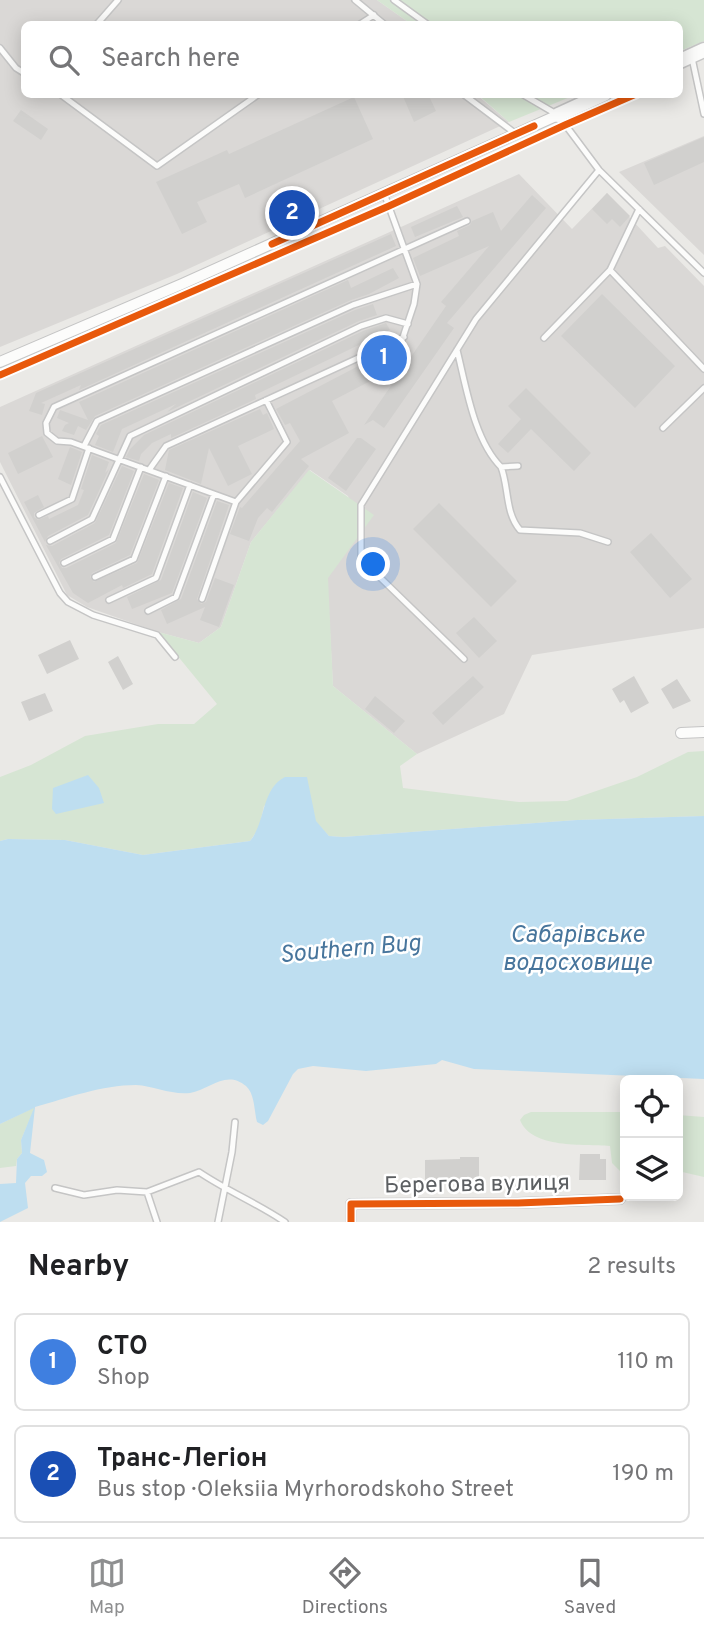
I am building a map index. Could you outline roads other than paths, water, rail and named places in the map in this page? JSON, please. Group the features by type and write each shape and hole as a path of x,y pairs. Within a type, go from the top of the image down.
{"street":[{"path":"0,362 182,284 595,98"},
{"path":"681,733 704,732"},
{"name":"Берегова вулиця","path":"351,1222 351,1204 518,1203 620,1199"}],"lane":[{"path":"100,21 118,0"},
{"path":"355,0 381,21"},
{"path":"394,0 423,21"},
{"path":"365,21 374,15"},
{"path":"0,48 21,71"},
{"path":"692,55 704,114"},
{"path":"65,98 157,166 253,98"},
{"path":"468,98 516,134"},
{"path":"529,98 558,115 599,170 704,273"},
{"path":"464,659 361,559 361,505 476,319 599,170"},
{"path":"384,193 417,284 414,304 400,346"},
{"path":"544,338 610,270 639,209"},
{"path":"236,502 86,447 57,441 47,433 46,423 54,407 467,221"},
{"path":"610,270 704,369"},
{"path":"39,515 72,499 86,447 97,421 353,305 417,284"},
{"path":"50,541 92,519 130,436 361,326 386,318 408,324"},
{"path":"149,470 166,446 404,337"},
{"path":"457,350 474,419 492,458 501,467 506,480 512,518 520,530 580,533 608,542"},
{"path":"663,428 704,388"},
{"path":"202,599 236,502 287,442 267,400"},
{"path":"501,467 518,466"},
{"path":"64,563 113,539 141,467"},
{"path":"95,577 134,559 166,476"},
{"path":"0,477 60,593 68,602 93,615 157,635 174,657"},
{"path":"109,600 156,578 190,485"},
{"path":"148,611 176,597 214,494"},
{"path":"218,1222 235,1122"},
{"path":"55,1188 84,1195 117,1190 147,1192 199,1172 224,1189 268,1210 285,1222"},
{"path":"147,1192 157,1222"}],"water":[{"path":"88,775 99,788 104,803 56,814 52,809 53,788"},
{"name":"Сабарівське водосховище","path":"285,777 307,777 316,821 329,836 577,820 704,816 704,1079 683,1078 683,1075 620,1075 474,1069 442,1060 436,1064 366,1071 313,1066 298,1069 293,1074 268,1121 263,1125 257,1122 249,1089 239,1081 225,1080 190,1093 136,1085 98,1090 35,1107 30,1153 44,1160 47,1172 42,1176 31,1176 25,1183 28,1208 0,1222 0,1184 16,1183 17,1159 22,1153 21,1140 34,1108 0,1124 0,841 65,840 143,855 250,841 277,782"}],"place":[{"name":"Транс-Легіон","path":"292,213"},
{"name":"СТО","path":"384,358"}],"water label":[{"name":"Southern Bug","path":"350,948"}]}
